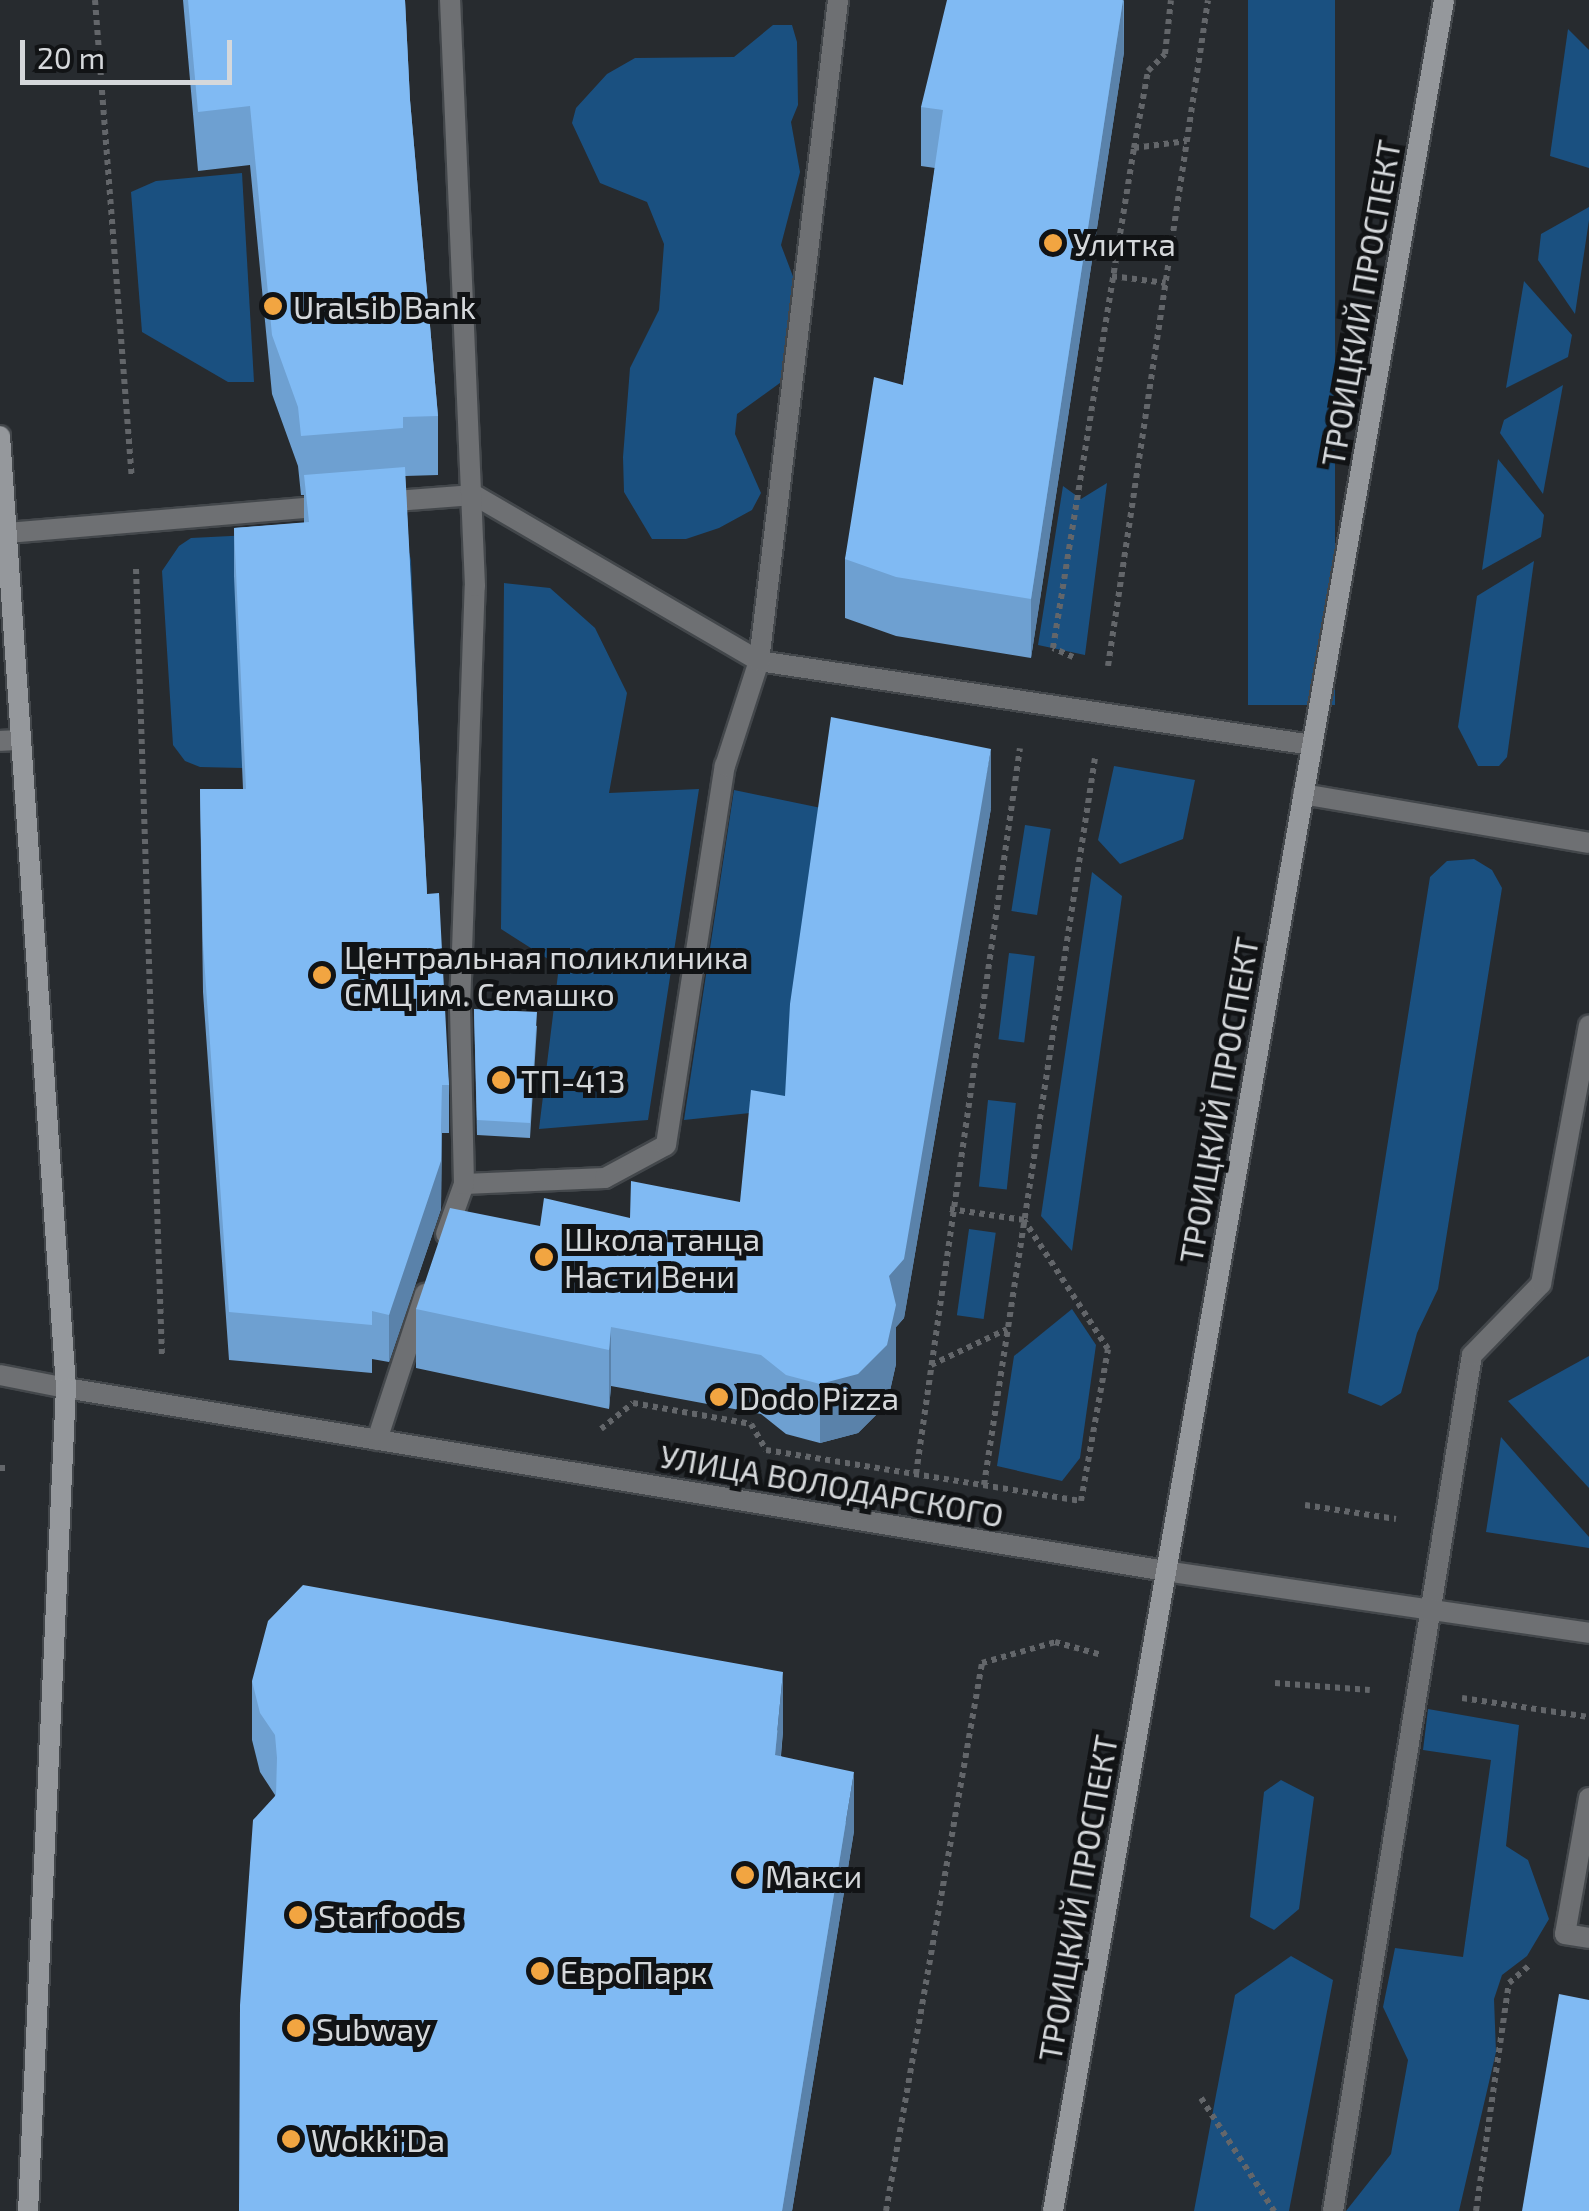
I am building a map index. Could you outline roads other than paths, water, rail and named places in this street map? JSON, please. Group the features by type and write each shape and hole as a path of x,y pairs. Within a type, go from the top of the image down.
{"main road":[{"name":"ТРОИЦКИЙ ПРОСПЕКТ","path":"1052,2211 1444,0"},
{"path":"0,436 10,741 66,1388 28,2211"}],"street":[{"path":"378,1440 464,1184 460,1008 474,495 450,0"},
{"path":"464,1184 606,1178 666,1145 724,766 759,661 838,0"},
{"path":"6,533 474,495 759,661 1312,745"},
{"path":"1304,794 1589,843"},
{"path":"1333,2211 1427,1609 1472,1355 1541,1284 1589,1024"},
{"name":"УЛИЦА ВОЛОДАРСКОГО","path":"0,1376 1166,1571 1589,1633"},
{"path":"1589,1798 1565,1934 1589,1938"}],"place":[{"name":"Улитка","path":"1053,243"},
{"name":"Uralsib Bank","path":"273,306"},
{"name":"Центральная поликлиника СМЦ им. Семашко","path":"322,975"},
{"name":"ТП-413","path":"501,1080"},
{"name":"Школа танца Насти Вени","path":"544,1257"},
{"name":"Dodo Pizza","path":"719,1397"},
{"name":"Макси","path":"745,1875"},
{"name":"Starfoods","path":"298,1915"},
{"name":"ЕвроПарк","path":"540,1971"},
{"name":"Subway","path":"296,2028"},
{"name":"Wokki'Da","path":"291,2139"}]}
